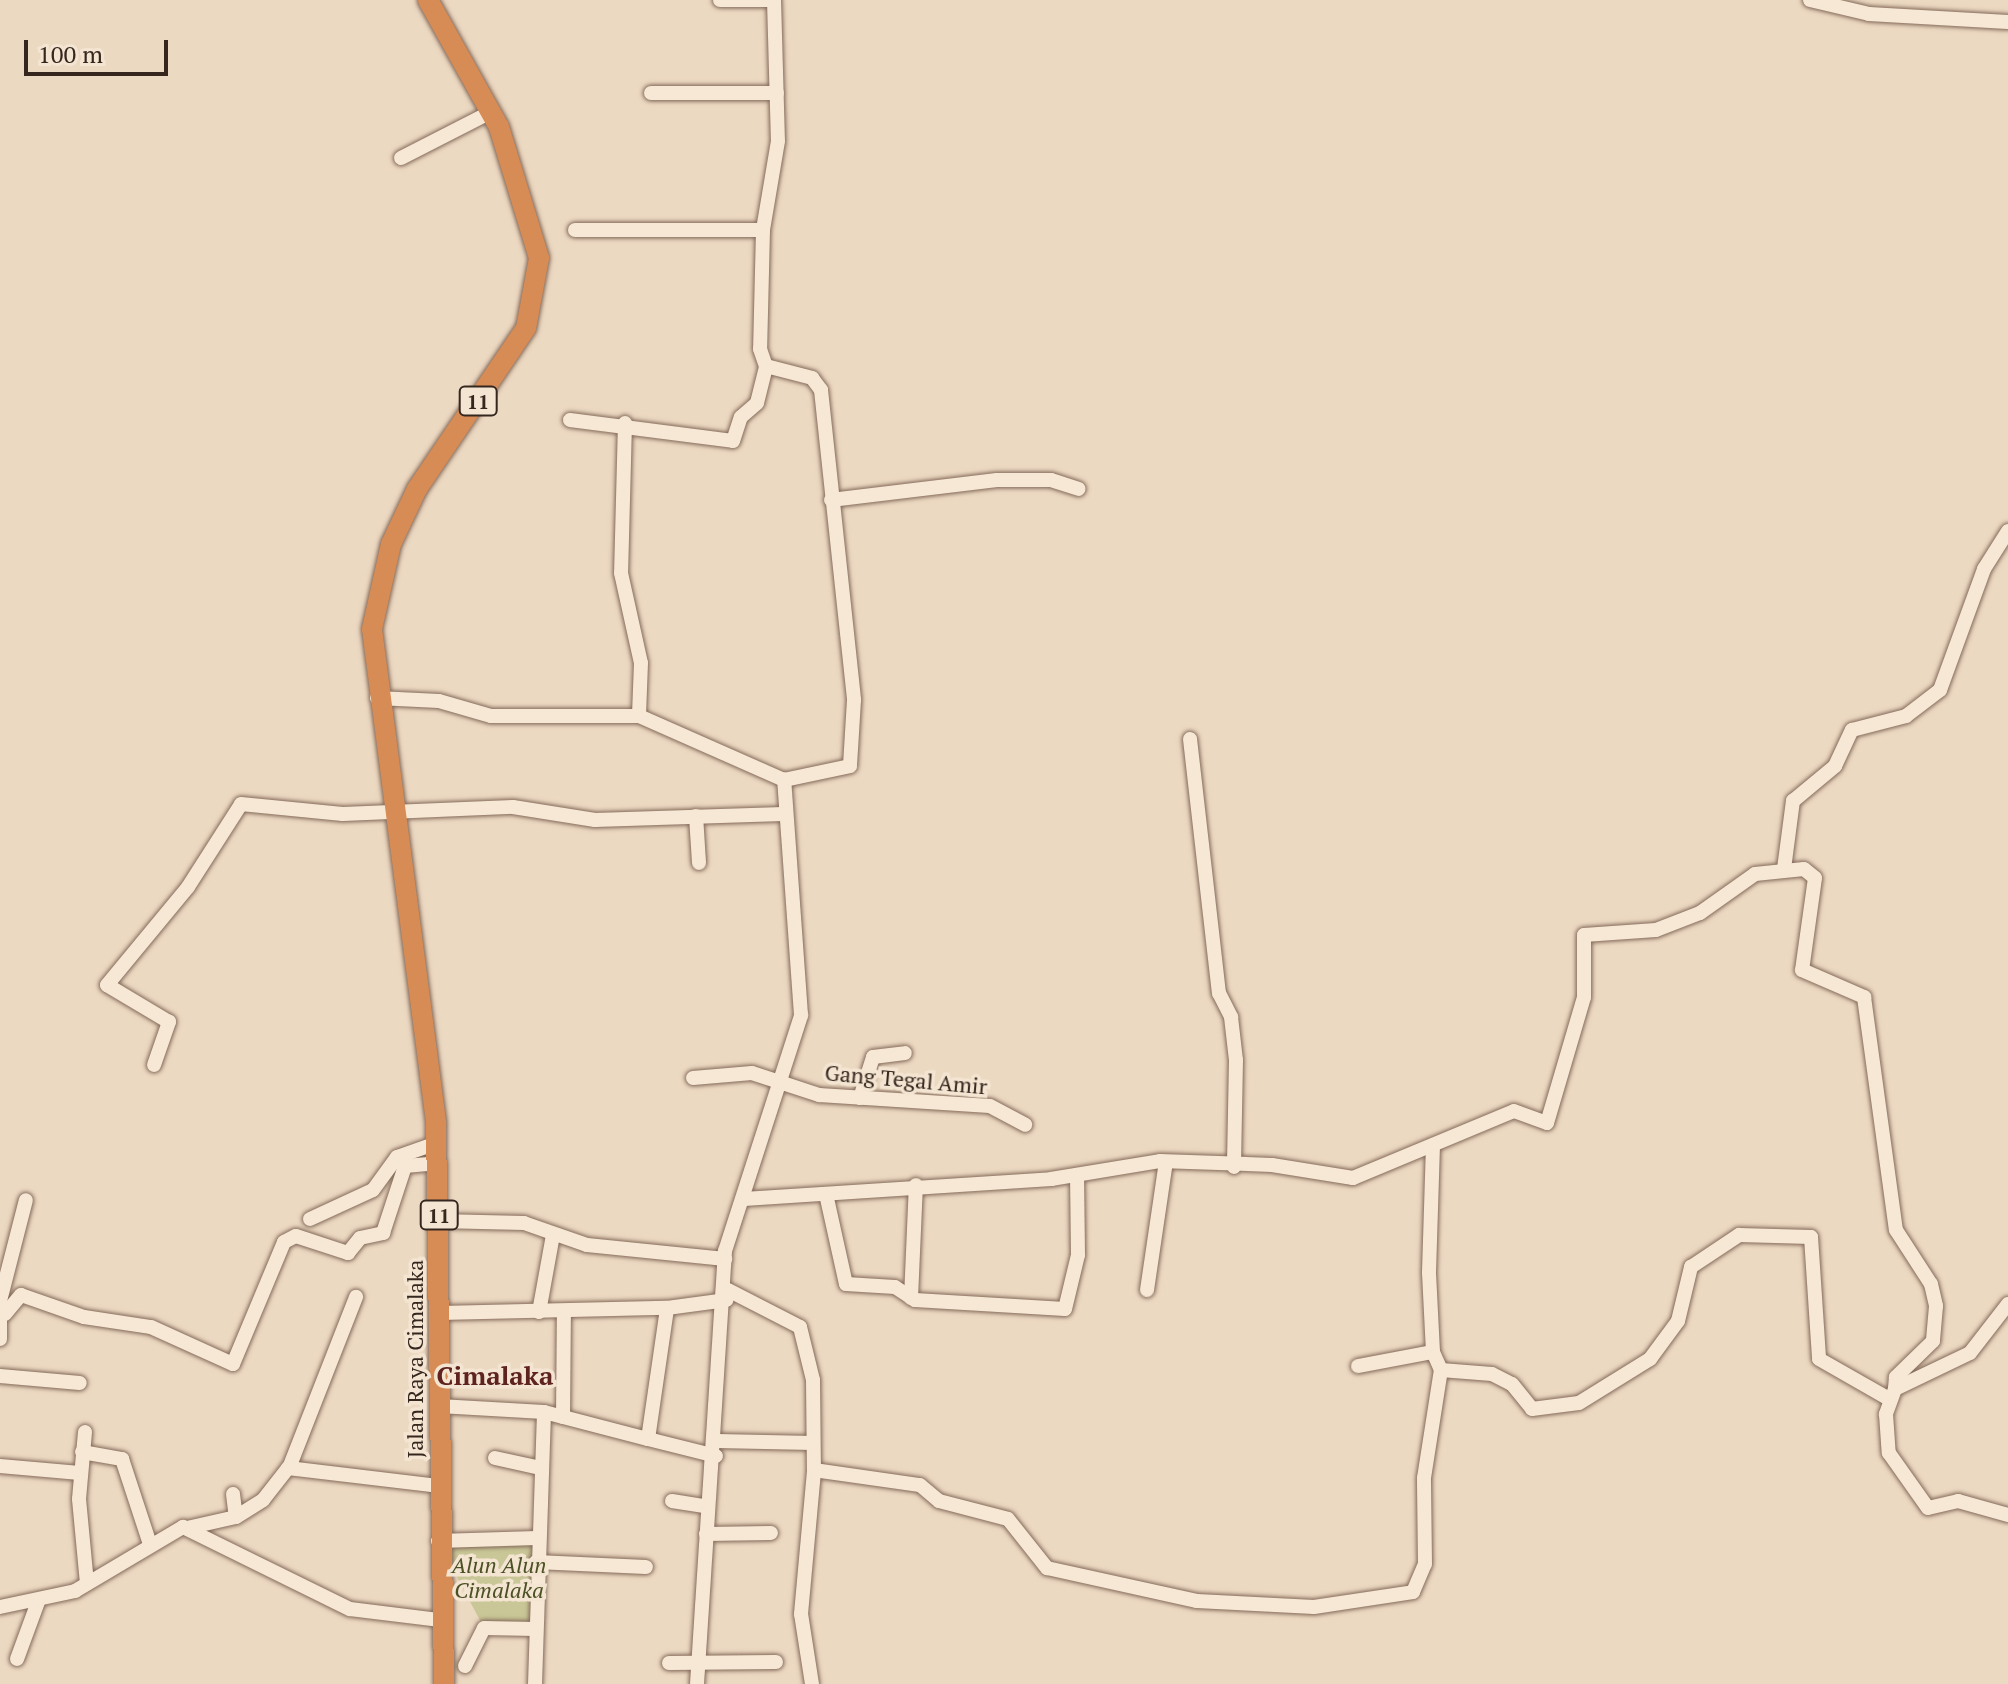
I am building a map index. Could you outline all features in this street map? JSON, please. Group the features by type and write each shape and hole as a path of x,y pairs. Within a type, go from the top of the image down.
{"highway":[{"name":"11","path":"392,814 377,698 375,598 391,544 417,489 510,355 536,302 535,231 491,112 428,0"},
{"name":"Jalan Raya Cimalaka","path":"392,814 438,1153 440,1620"},
{"name":"11","path":"440,1620 444,1684"}],"street":[{"path":"570,420 625,423 737,440 766,366 763,230 778,141 772,0 720,0"},
{"path":"1810,0 1869,14 2008,22"},
{"path":"651,93 777,93"},
{"path":"401,158 491,112"},
{"path":"575,230 763,230"},
{"path":"377,698 439,701 491,716 639,716 784,780 851,763 854,700 817,382 766,366"},
{"path":"625,423 621,573 641,663 639,716"},
{"path":"831,500 987,481 1051,480 1079,489"},
{"path":"1784,869 1793,801 1835,766 1852,730 1906,716 1940,690 1984,569 2008,531"},
{"path":"1190,739 1219,993 1231,1017 1236,1060 1234,1167"},
{"path":"697,1684 708,1507 717,1449 727,1295 725,1259 801,1015 783,814 784,780"},
{"path":"154,1065 169,1022 107,985 188,887 241,804 392,814 513,807 595,820 783,814"},
{"path":"696,816 699,863"},
{"path":"744,1199 1077,1175 1166,1162 1353,1178 1516,1111 1536,1123 1550,1121 1584,997 1584,935 1664,928 1700,913 1755,874 1784,869 1815,878 1804,976 1864,997 1896,1230 1931,1284 1936,1306 1933,1341 1896,1377 1892,1394 1889,1453 1925,1505 1958,1501 2008,1515"},
{"path":"860,1098 873,1057 905,1053"},
{"name":"Gang Tegal Amir","path":"693,1078 737,1071 781,1081 819,1095 990,1106 1025,1125"},
{"path":"814,1470 920,1485 947,1503 993,1511 1019,1529 1035,1560 1067,1574 1197,1601 1314,1607 1384,1600 1413,1592 1424,1573 1424,1478 1441,1370 1433,1352 1433,1145"},
{"path":"310,1219 373,1190 397,1157 438,1153"},
{"path":"2,1308 21,1295 84,1317 151,1327 233,1364 284,1242 296,1236 348,1253 360,1238 383,1233 405,1166 438,1153"},
{"path":"1147,1290 1166,1162"},
{"path":"826,1194 843,1282 895,1287 911,1298 1067,1308 1078,1255 1077,1175"},
{"path":"911,1298 916,1185"},
{"path":"0,1339 6,1258 26,1200"},
{"path":"439,1221 524,1223 553,1235 605,1248 725,1259"},
{"path":"1441,1370 1492,1374 1512,1384 1532,1409 1579,1403 1650,1359 1678,1321 1687,1274 1697,1261 1739,1235 1782,1233 1807,1235 1815,1245 1819,1359 1892,1394"},
{"path":"539,1312 553,1235"},
{"path":"440,1313 667,1308 727,1295 800,1327 813,1380 814,1470 801,1614 812,1684"},
{"path":"0,1607 38,1602 87,1584 149,1541 236,1517 263,1500 291,1469 356,1297"},
{"path":"1892,1394 1970,1353 2008,1304"},
{"path":"648,1439 667,1308"},
{"path":"563,1417 564,1311"},
{"path":"1358,1366 1433,1352"},
{"path":"0,1376 80,1383"},
{"path":"439,1406 544,1412 648,1439 717,1449 813,1443"},
{"path":"535,1684 536,1562 544,1412"},
{"path":"85,1432 80,1473 87,1584"},
{"path":"82,1452 122,1459 149,1541"},
{"path":"495,1458 540,1468"},
{"path":"0,1466 80,1473"},
{"path":"291,1469 438,1486"},
{"path":"233,1494 236,1517"},
{"path":"672,1501 708,1507"},
{"path":"192,1531 350,1609 440,1620"},
{"path":"706,1534 771,1533"},
{"path":"438,1541 537,1538"},
{"path":"536,1562 646,1567"},
{"path":"17,1659 38,1602"},
{"path":"465,1666 484,1628 535,1629"},
{"path":"669,1663 776,1662"}],"green space":[{"name":"Alun Alun Cimalaka","path":"537,1538 535,1629 484,1628 438,1541"}],"district":[{"name":"Cimalaka","path":"495,1376"}]}
